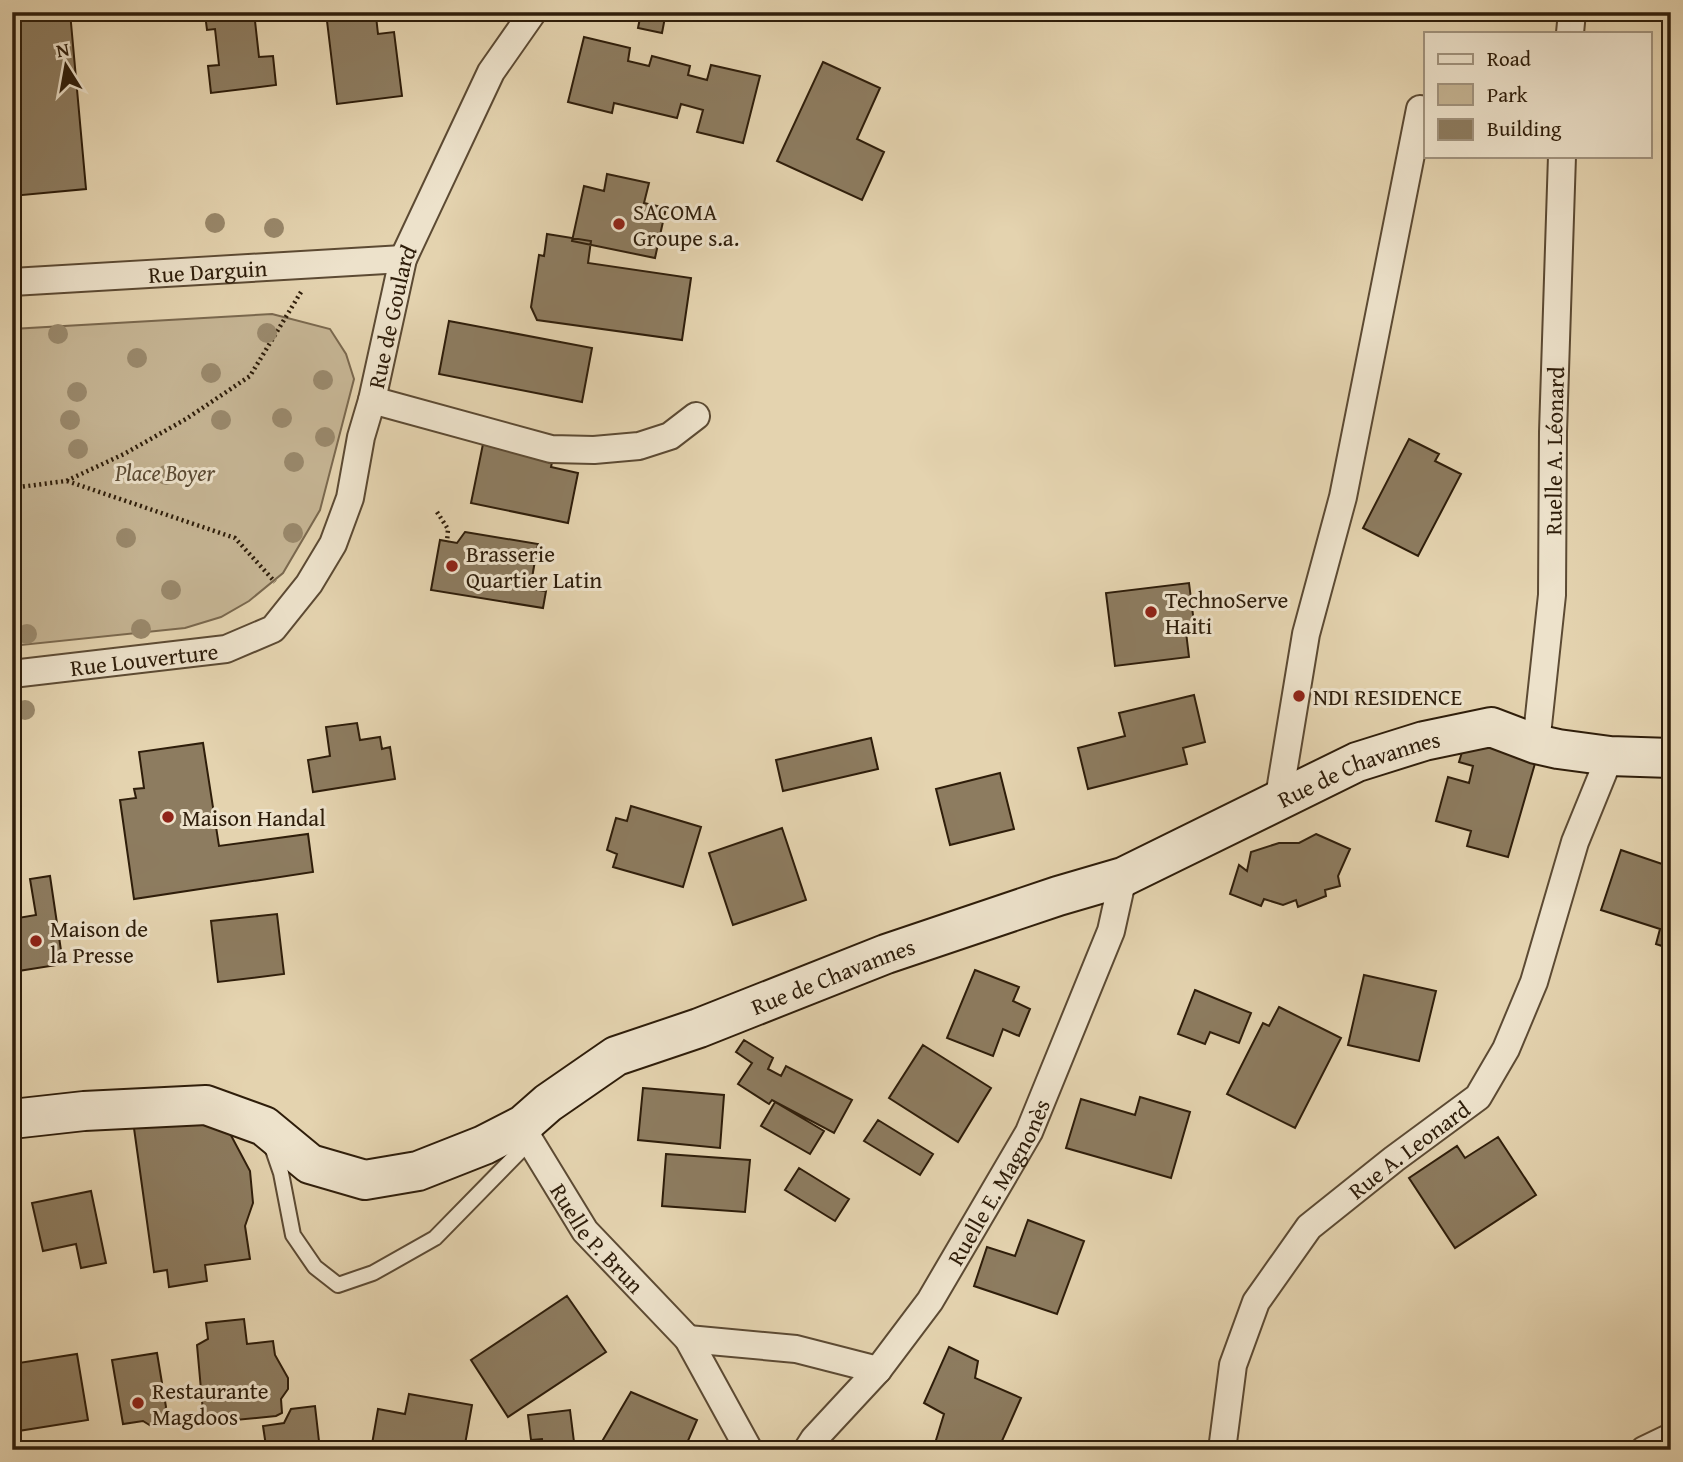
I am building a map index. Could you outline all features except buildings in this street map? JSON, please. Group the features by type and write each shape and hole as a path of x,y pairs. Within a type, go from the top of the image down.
{"street":[{"name":"Rue de Goulard","path":"272,629 309,584 333,544 350,498 361,437 372,400 403,259 491,72 533,12"},
{"path":"1570,32 1572,12"},
{"path":"1278,803 1306,634 1343,497 1420,108"},
{"name":"Ruelle A. Léonard","path":"1536,744 1552,595 1553,432 1562,158"},
{"name":"Rue Darguin","path":"12,282 403,259"},
{"path":"372,400 551,449 594,450 639,446 670,436 696,416"},
{"name":"Rue Louverture","path":"12,674 226,649 272,629"},
{"name":"Rue de Chavannes","path":"12,1119 84,1111 206,1105 264,1126 310,1164 365,1180 418,1171 484,1144 527,1133 548,1103 616,1056 699,1028 886,954 1124,877 1357,762 1424,741 1491,727 1536,744 1610,756 1671,758"},
{"name":"Rue A. Leonard","path":"1222,1450 1233,1365 1256,1302 1309,1227 1394,1158 1478,1097 1506,1049 1534,982 1575,842 1610,756"},
{"name":"Ruelle E. Magnonès","path":"807,1450 878,1370 930,1301 1029,1132 1111,931 1124,877"},
{"name":"Ruelle P. Brun","path":"527,1133 585,1231 688,1339 748,1450"},
{"path":"688,1339 796,1349 878,1370"},
{"path":"1643,1450 1671,1437"}],"lane":[{"path":"264,1126 281,1174 293,1235 314,1267 338,1284 373,1273 435,1238 527,1133"}],"path":[{"path":"12,488 66,481 124,454 250,376 317,264"},
{"path":"66,481 235,538 294,602"},
{"path":"437,512 448,529 447,542"}],"green space":[{"name":"Place Boyer","path":"272,314 330,329 346,354 354,379 320,510 283,573 249,601 221,617 185,628 12,646 12,329"}],"place":[{"name":"SACOMA Groupe s.a.","path":"619,224"},
{"name":"Brasserie Quartier Latin","path":"452,566"},
{"name":"TechnoServe Haiti","path":"1151,612"},
{"name":"NDI RESIDENCE","path":"1299,696"},
{"name":"Maison Handal","path":"168,817"},
{"name":"Maison de la Presse","path":"36,941"},
{"name":"Restaurante Magdoos","path":"138,1403"}]}
